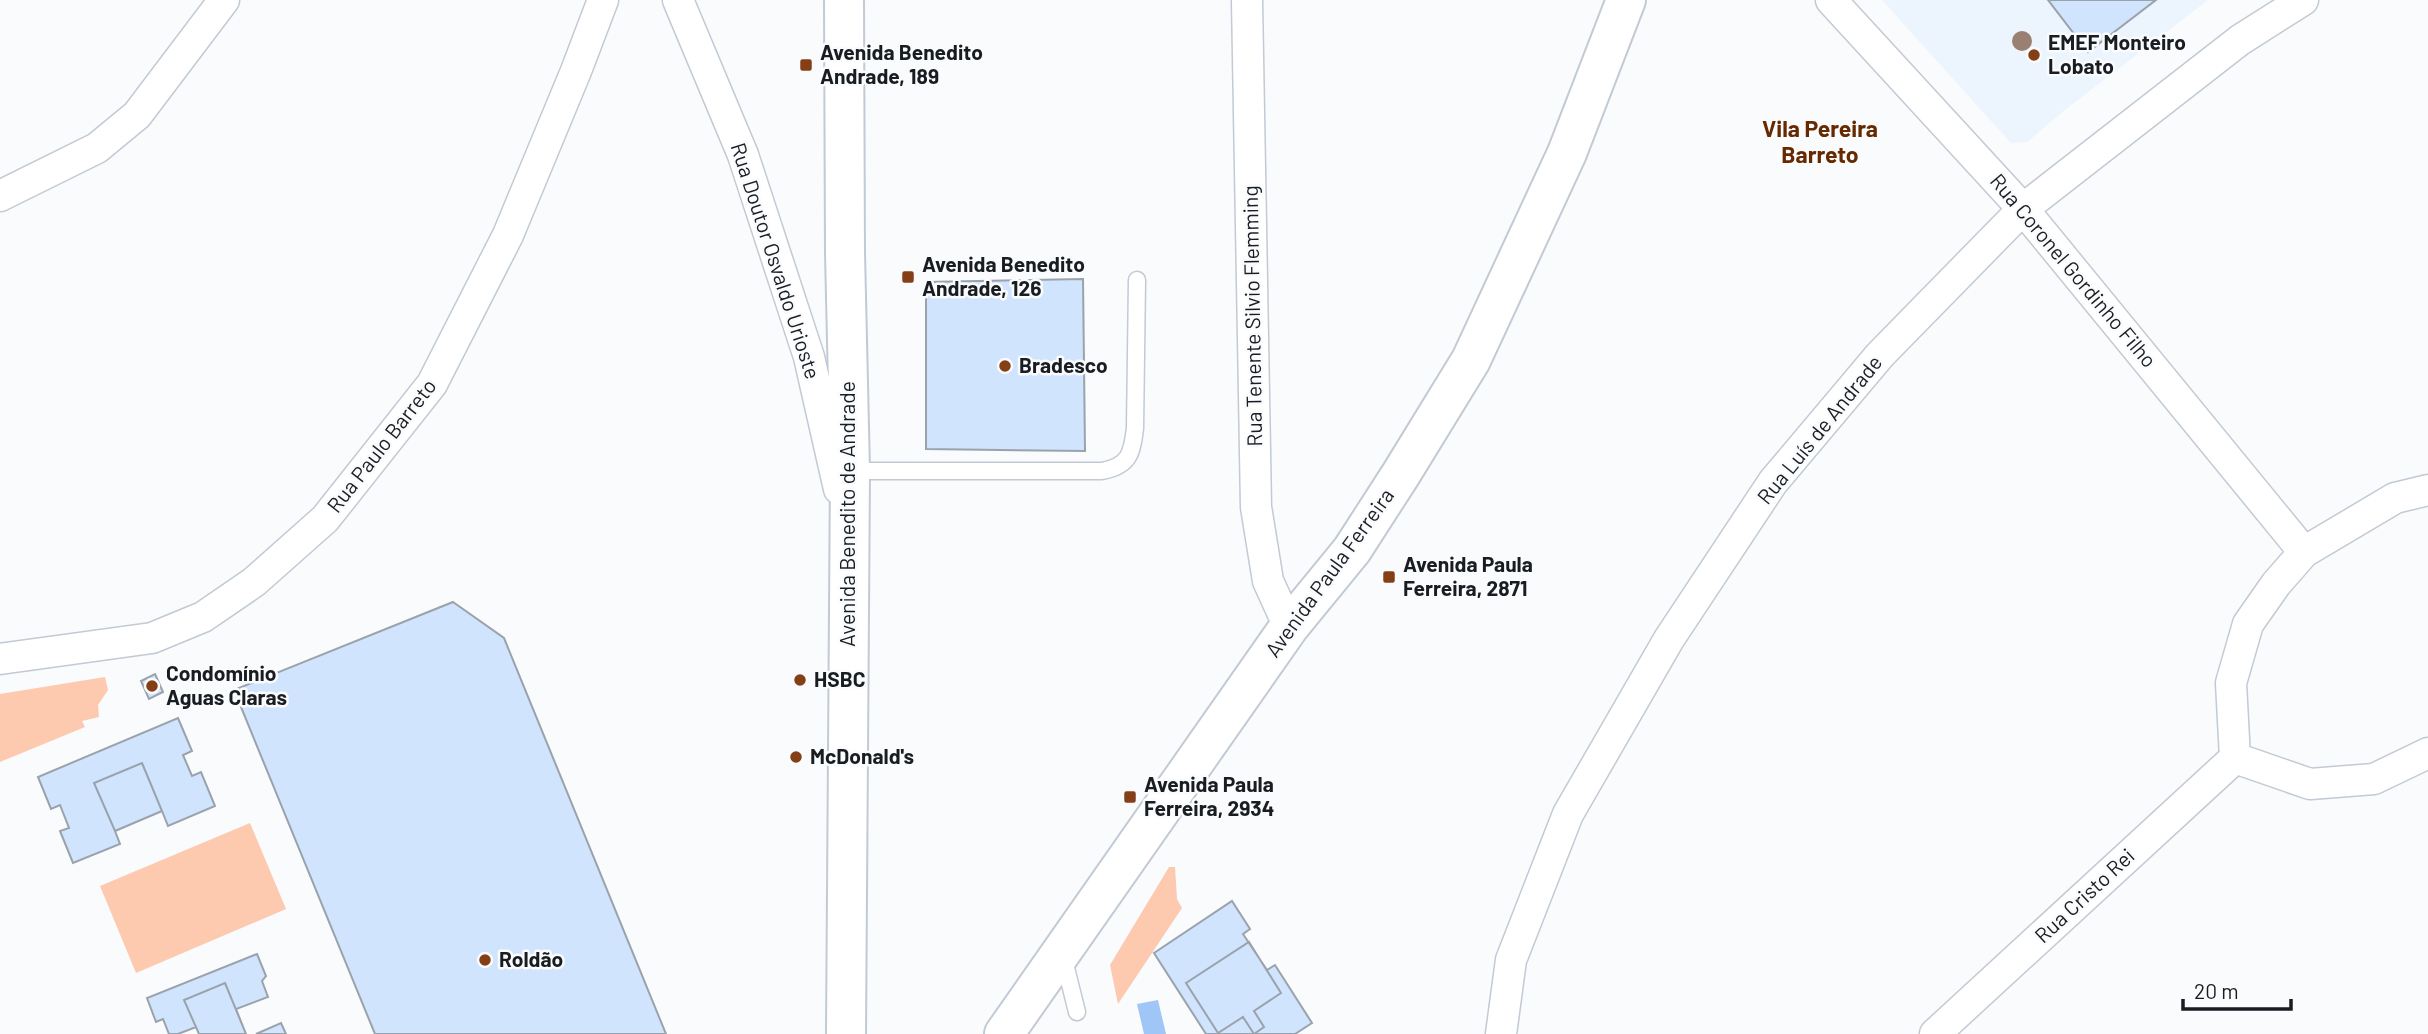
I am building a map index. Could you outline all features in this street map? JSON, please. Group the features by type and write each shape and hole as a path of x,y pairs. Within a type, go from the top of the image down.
{"main road":[{"name":"Avenida Benedito de Andrade","path":"844,0 850,471 849,1033"},
{"name":"Avenida Paula Ferreira","path":"1004,1034 1289,627 1352,550 1471,360 1567,153 1626,0"}],"street":[{"path":"0,196 97,148 137,115 224,0"},
{"name":"Rua Paulo Barreto","path":"0,659 152,638 203,617 254,582 325,519 432,384 508,235 603,0"},
{"name":"Rua Doutor Osvaldo Urioste","path":"678,0 743,155 809,357 848,530"},
{"name":"Rua Tenente Silvio Flemming","path":"1247,0 1256,507 1268,581 1289,627"},
{"name":"Rua Coronel Gordinho Filho","path":"1830,0 2024,209 2304,552"},
{"name":"Rua Luís de Andrade","path":"1501,1034 1511,960 1568,814 1669,639 1773,482 1880,355 2024,209 2240,40 2303,0"},
{"path":"2428,490 2395,498 2304,552 2276,584 2248,624 2231,683 2235,758 2310,784 2374,779 2428,753"},
{"name":"Rua Cristo Rei","path":"1935,1034 2235,758"}],"lane":[{"path":"850,471 1102,471 1117,468 1127,461 1133,447 1136,428 1137,280"},
{"path":"1062,952 1077,1012"}],"shaded area":[{"name":"EMEF Monteiro Lobato","path":"1882,0 2208,0 2027,142 2011,143"},
{"path":"105,677 108,690 98,705 99,717 82,721 85,727 0,762 0,694"},
{"path":"250,823 286,909 136,973 100,886"},
{"path":"1169,867 1175,867 1177,899 1182,908 1118,1004 1110,965"}],"water":[{"path":"1158,1000 1166,1034 1144,1034 1137,1004"}],"building":[{"path":"2048,0 2156,0 2088,52"},
{"name":"Bradesco","path":"1083,279 1085,451 926,449 926,282"},
{"path":"453,602 504,638 666,1034 375,1034 234,690"},
{"name":"Condomínio Aguas Claras","path":"155,674 163,692 149,699 141,681"},
{"path":"178,718 192,751 183,755 192,776 201,772 215,806 168,826 162,811 115,831 120,844 73,863 60,831 69,828 60,805 51,809 38,777"},
{"path":"142,763 162,811 115,831 94,783"},
{"path":"1232,901 1250,929 1243,934 1267,970 1275,965 1312,1023 1295,1034 1206,1034 1154,953"},
{"path":"1249,942 1281,993 1254,1011 1264,1027 1254,1034 1243,1017 1218,1033 1186,983"},
{"path":"257,954 266,976 262,981 268,997 236,1009 246,1034 199,1034 196,1027 178,1034 169,1034 163,1019 156,1022 147,998"},
{"path":"225,983 246,1034 199,1034 184,1000"},
{"path":"281,1023 286,1034 256,1034"}],"place":[{"name":"EMEF Monteiro Lobato","path":"2034,55"},
{"name":"Avenida Benedito Andrade, 189","path":"806,65"},
{"name":"Avenida Benedito Andrade, 126","path":"908,277"},
{"name":"Bradesco","path":"1005,366"},
{"name":"Avenida Paula Ferreira, 2871","path":"1389,577"},
{"name":"HSBC","path":"800,680"},
{"name":"Condomínio Aguas Claras","path":"152,686"},
{"name":"McDonald's","path":"796,757"},
{"name":"Avenida Paula Ferreira, 2934","path":"1130,797"},
{"name":"Roldão","path":"485,960"}],"district":[{"name":"Vila Pereira Barreto","path":"1820,142"}]}
